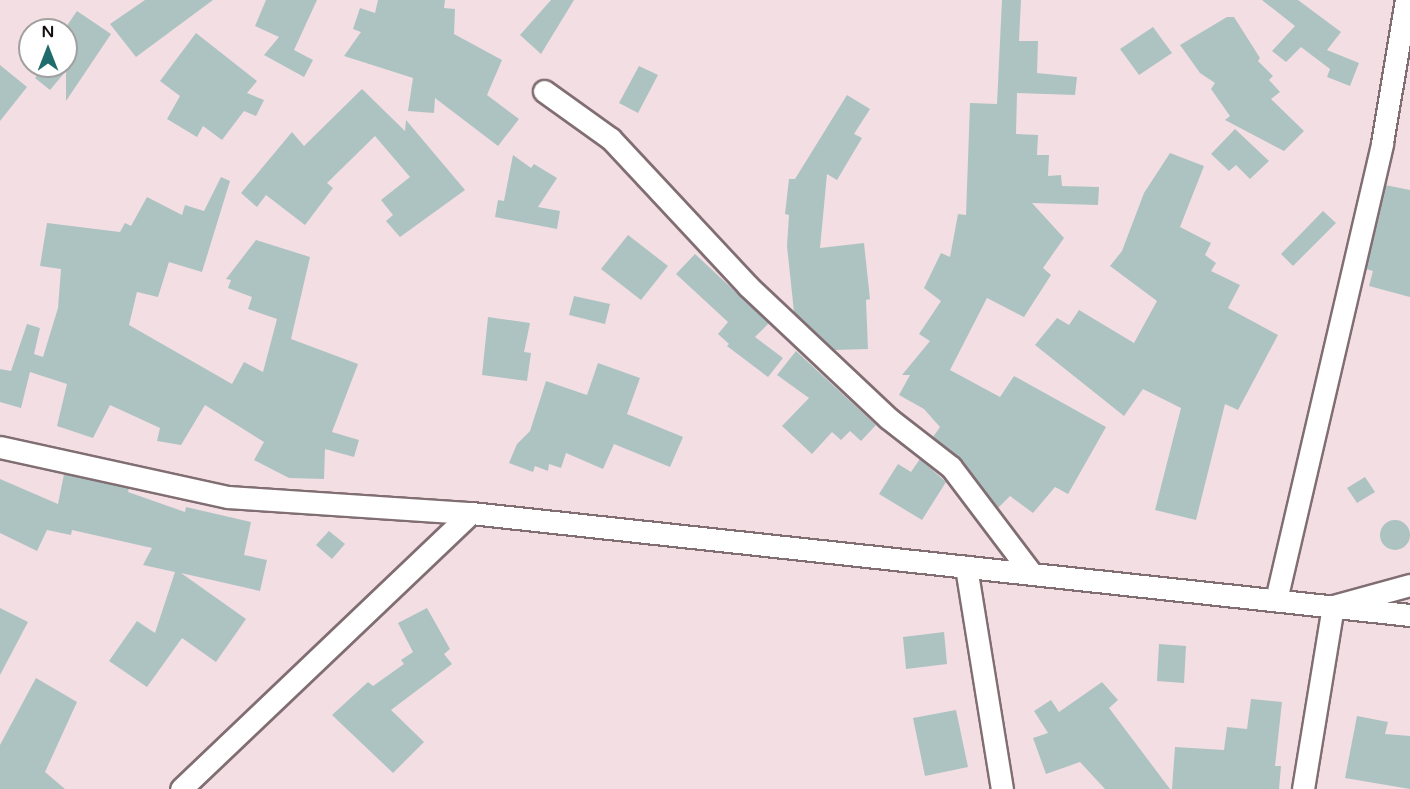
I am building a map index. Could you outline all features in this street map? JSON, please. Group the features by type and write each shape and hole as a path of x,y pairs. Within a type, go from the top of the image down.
{"street":[{"path":"1276,600 1382,143 1406,0"},
{"path":"544,91 611,139 748,286 888,418 951,467 1032,574"},
{"path":"0,447 228,497 471,513 1410,615"},
{"path":"181,789 471,513"},
{"path":"966,567 1002,789"},
{"path":"1333,606 1410,585"},
{"path":"1303,789 1333,606"}],"building":[{"path":"145,0 213,0 136,57 110,24"},
{"path":"266,0 317,0 294,50 313,60 304,77 264,55 279,37 255,26"},
{"path":"378,0 445,0 444,8 455,9 454,34 502,60 487,95 519,119 498,146 435,98 434,113 408,111 413,78 344,56 361,32 353,29 360,8 375,13"},
{"path":"551,0 574,0 541,54 520,35"},
{"path":"1002,0 1021,0 1019,41 1038,41 1037,73 1077,77 1075,95 1017,93 1016,134 1038,135 1037,155 1049,155 1048,176 1061,175 1062,186 1099,187 1098,205 1032,203 1064,238 1043,268 1051,275 1024,317 987,298 950,370 1000,397 1014,376 1106,427 1068,494 1055,487 1033,513 1010,496 998,508 961,459 933,437 940,427 924,409 899,395 910,375 902,375 930,341 919,334 941,301 924,288 941,253 950,257 958,214 966,215 970,103 997,104"},
{"path":"1262,0 1298,0 1341,32 1327,50 1359,63 1350,86 1327,77 1330,69 1301,47 1286,62 1272,51 1295,26"},
{"path":"77,11 111,34 66,101 66,78 78,78 78,18 72,18"},
{"path":"1227,17 1234,17 1260,58 1258,61 1273,76 1269,80 1280,92 1271,99 1304,131 1284,151 1225,120 1230,116 1211,89 1215,83 1200,73 1180,45"},
{"path":"1153,27 1172,53 1139,75 1120,49"},
{"path":"196,33 257,81 247,93 264,100 256,116 244,111 222,140 203,126 197,137 167,119 180,96 160,81"},
{"path":"0,65 27,87 0,121"},
{"path":"639,66 658,75 638,113 619,103"},
{"path":"35,78 60,78 50,90"},
{"path":"362,89 405,131 406,120 465,190 400,237 386,221 393,215 381,200 410,177 375,136 327,183 333,188 305,225 266,195 257,207 241,193 292,132 304,146"},
{"path":"847,95 870,109 854,134 862,138 837,180 827,174 820,248 864,243 870,299 866,300 868,349 835,350 794,312 787,246 789,215 785,214 789,179 795,179"},
{"path":"1235,129 1269,161 1250,179 1236,165 1229,171 1211,154"},
{"path":"1170,153 1204,166 1180,227 1211,243 1205,255 1216,263 1211,271 1240,285 1228,308 1278,335 1238,410 1225,404 1196,520 1155,510 1181,408 1143,389 1124,416 1035,345 1057,318 1069,325 1079,310 1134,343 1157,301 1110,266 1122,251 1144,193"},
{"path":"513,155 531,168 534,164 557,178 538,207 560,211 557,229 495,217 498,200 504,201"},
{"path":"221,177 230,181 202,272 169,262 158,297 137,292 129,325 232,384 244,362 263,372 277,319 248,309 252,297 228,288 231,280 226,279 256,240 310,257 291,339 358,364 332,432 359,440 354,457 325,449 324,479 289,478 254,460 264,442 205,405 181,445 157,441 160,428 110,405 93,438 57,426 67,384 30,372 21,408 0,402 0,369 11,371 27,324 40,328 34,354 43,357 58,308 61,269 40,266 47,223 120,232 125,223 131,226 147,197 182,215 185,205 204,211"},
{"path":"1385,185 1410,190 1410,297 1369,286 1373,271 1366,269"},
{"path":"1323,211 1336,223 1293,266 1281,254"},
{"path":"628,235 668,266 641,300 601,269"},
{"path":"695,254 769,323 755,337 783,358 768,377 727,346 729,344 718,334 728,322 676,274"},
{"path":"574,296 610,304 605,324 569,315"},
{"path":"488,317 530,323 524,352 531,353 527,381 482,375"},
{"path":"796,351 876,425 861,441 850,431 841,440 832,432 812,454 782,426 809,398 777,375"},
{"path":"598,363 640,378 627,414 683,437 670,467 614,444 603,469 566,453 561,468 549,464 548,471 535,466 533,472 509,463 517,444 530,431 546,381 587,395"},
{"path":"920,459 946,482 922,520 879,494 898,464 911,472"},
{"path":"64,474 129,488 128,492 185,512 186,507 251,522 244,555 267,560 260,591 181,573 246,619 216,662 182,638 147,687 109,661 137,621 155,633 175,572 143,565 152,548 72,530 71,535 47,530 37,551 0,533 0,479 58,504"},
{"path":"1365,477 1375,492 1357,503 1347,488"},
{"path":"1395,520 1401,521 1409,529 1409,541 1401,549 1395,550 1389,549 1381,541 1380,535 1381,529 1389,521"},
{"path":"329,531 345,544 332,559 316,545"},
{"path":"0,608 28,622 0,675"},
{"path":"427,608 450,649 444,654 452,664 391,710 424,742 393,773 332,715 368,682 373,686 404,664 401,660 413,652 398,623"},
{"path":"944,632 947,664 906,669 903,637"},
{"path":"1159,644 1186,646 1184,683 1157,681"},
{"path":"36,678 77,702 45,772 65,789 0,789 0,745"},
{"path":"1102,682 1118,700 1109,708 1170,789 1105,789 1080,762 1046,774 1033,738 1048,733 1034,711 1051,700 1059,712"},
{"path":"1251,699 1282,702 1275,766 1281,766 1279,789 1172,789 1175,747 1224,750 1227,727 1247,729"},
{"path":"956,710 968,767 925,776 913,718"},
{"path":"1357,716 1388,722 1385,734 1410,736 1410,789 1345,778"}]}
